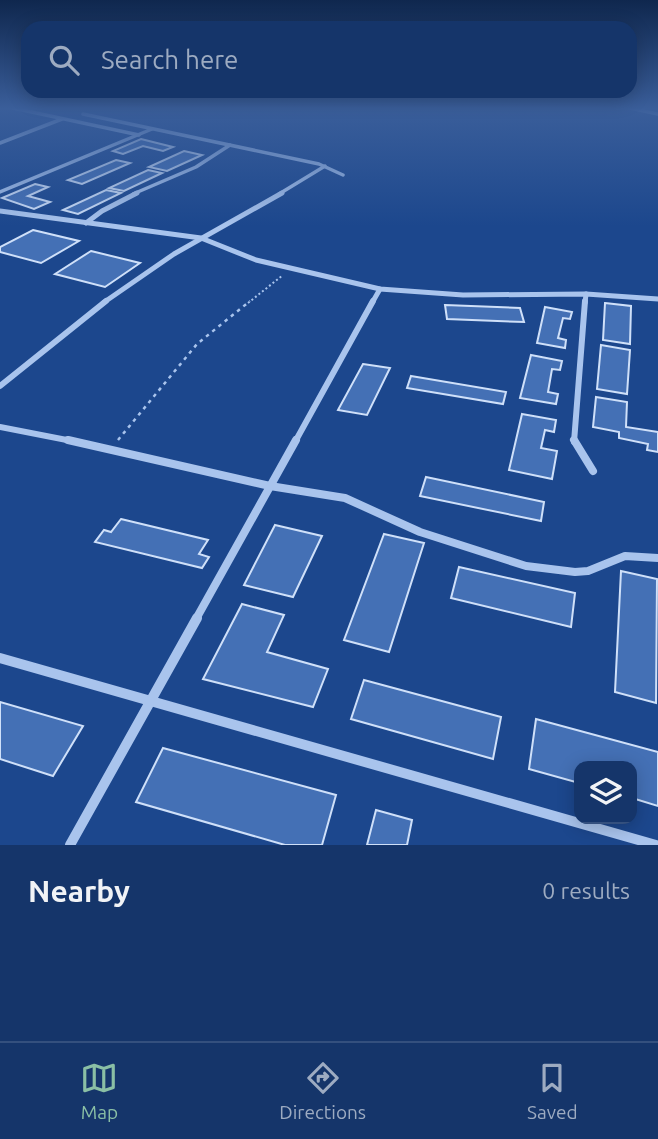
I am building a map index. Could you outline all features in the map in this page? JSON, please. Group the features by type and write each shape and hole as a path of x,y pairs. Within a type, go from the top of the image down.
{"street":[{"path":"0,192 109,147"},
{"path":"86,223 113,204 209,159 226,147"},
{"path":"241,147 325,166 343,175"},
{"path":"0,386 48,344 118,292 201,239 325,166"},
{"path":"0,186 9,188"},
{"path":"0,211 201,239 256,260 380,289 499,296 586,294 658,299"},
{"path":"70,845 380,289"},
{"path":"586,294 575,442 593,471"},
{"path":"0,428 112,449 270,486 345,498 442,540 488,556 550,571 588,571 625,556 658,558"},
{"path":"0,658 656,845"}],"path":[{"path":"112,449 197,344 292,269"}],"building":[{"path":"121,147 139,147 123,154 113,151"},
{"path":"149,147 172,147 163,151"},
{"path":"184,151 202,155 167,171 149,167"},
{"path":"116,160 130,163 82,184 68,180"},
{"path":"148,170 162,173 124,191 109,188"},
{"path":"35,184 48,187 28,196 50,202 34,209 2,198"},
{"path":"106,190 121,193 78,214 63,210"},
{"path":"33,230 79,241 41,263 0,252 0,247"},
{"path":"91,251 140,263 105,287 55,274"},
{"path":"605,303 631,306 630,344 603,340"},
{"path":"445,305 520,308 524,322 447,319"},
{"path":"545,307 572,312 570,319 563,318 558,338 566,340 565,348 537,343"},
{"path":"601,345 630,350 627,394 597,389"},
{"path":"531,355 562,361 560,370 552,369 548,392 558,394 556,404 520,398"},
{"path":"363,364 390,368 367,415 338,410"},
{"path":"411,376 506,392 503,404 407,388"},
{"path":"596,397 627,402 626,427 658,432 658,452 647,450 648,444 619,438 619,432 593,427"},
{"path":"522,414 556,420 554,432 545,430 541,448 557,451 552,479 509,470"},
{"path":"426,477 544,502 541,521 420,496"},
{"path":"121,519 208,540 199,554 209,557 202,568 95,542 104,530 111,532"},
{"path":"275,525 322,536 293,597 244,585"},
{"path":"384,534 424,543 389,652 344,640"},
{"path":"459,567 575,593 571,627 451,598"},
{"path":"621,571 657,579 656,703 615,692"},
{"path":"242,604 284,615 267,652 328,669 313,707 203,679"},
{"path":"364,680 501,717 493,759 351,719"},
{"path":"0,702 83,726 53,776 0,759"},
{"path":"536,719 658,752 658,806 637,800 637,761 574,761 574,782 529,769"},
{"path":"163,748 336,795 322,845 285,845 136,802"},
{"path":"376,810 412,820 407,845 367,845"}]}
